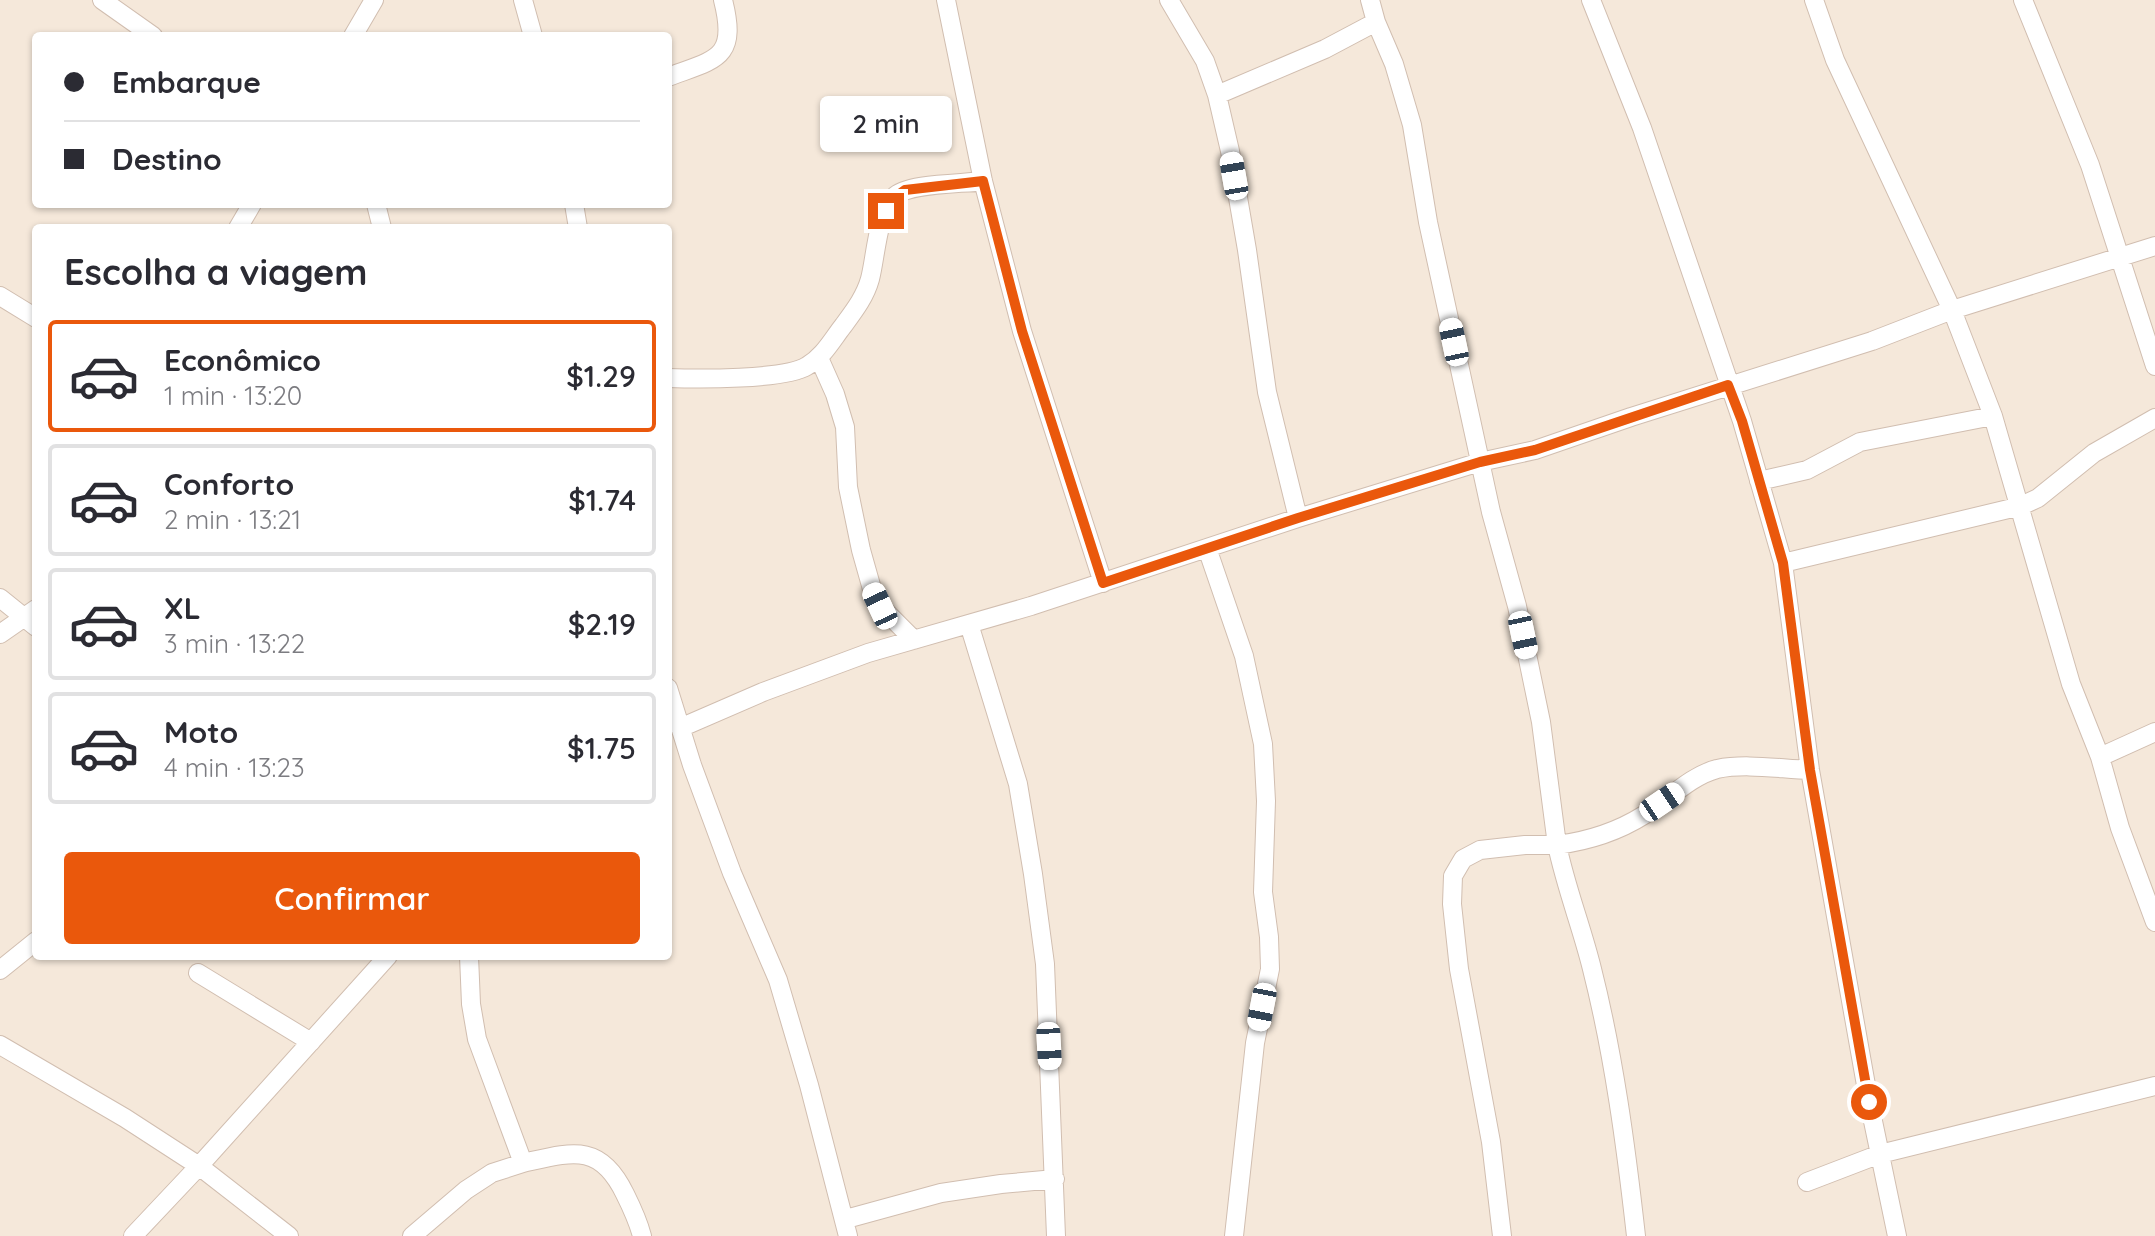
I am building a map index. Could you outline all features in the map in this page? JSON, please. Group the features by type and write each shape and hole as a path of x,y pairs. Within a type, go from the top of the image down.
{"street":[{"path":"102,0 147,32"},
{"path":"355,32 374,0"},
{"path":"523,0 532,32"},
{"path":"672,75 710,61 726,47 730,26 723,0"},
{"path":"946,0 983,181 1022,331 1103,583"},
{"path":"1169,0 1205,61 1217,95 1245,236 1267,392 1298,518"},
{"path":"1370,0 1412,125 1428,222 1480,462 1517,606 1538,708 1557,845 1568,893 1592,969 1601,1013 1629,1175 1636,1236"},
{"path":"1591,0 1642,128 1728,385 1783,563 1810,770 1897,1236"},
{"path":"1814,0 1835,60 1952,310 1993,416 2071,684 2100,757 2120,828 2155,922"},
{"path":"2023,0 2090,165 2155,366"},
{"path":"1217,95 1325,49 1376,22"},
{"path":"672,378 784,373 804,368 819,358 861,302 886,211 894,198 905,190 983,181"},
{"path":"680,728 763,692 868,653 1103,583 1480,462 1535,450 1728,385 1872,341 1952,310 2155,246"},
{"path":"0,296 32,316"},
{"path":"819,358 845,427 848,487 872,589 880,606 914,640"},
{"path":"1759,481 1807,470 1860,442 1993,416"},
{"path":"1783,563 2021,506 2038,498 2094,453 2155,418"},
{"path":"1207,548 1244,656 1263,744 1266,801 1263,892 1270,969 1251,1074 1234,1236"},
{"path":"0,598 32,618"},
{"path":"0,634 32,618"},
{"path":"969,624 1018,784 1033,874 1045,964 1056,1236"},
{"path":"672,701 732,873 778,980 847,1227 941,1193 1055,1179"},
{"path":"2100,757 2155,732"},
{"path":"1502,1236 1491,1142 1459,969 1452,904 1453,876 1463,859 1480,850 1557,845 1599,837 1641,817 1704,774 1718,769 1810,770"},
{"path":"0,970 32,944"},
{"path":"133,1236 384,960"},
{"path":"469,960 471,1004 477,1039 523,1163"},
{"path":"198,973 311,1042"},
{"path":"0,1045 125,1118 199,1166 289,1236"},
{"path":"1807,1182 1880,1154 2155,1086"},
{"path":"421,1233 466,1190 492,1173 565,1153 596,1157 617,1179 639,1223 642,1236"}],"shaded area":[{"path":"0,0 2155,0 2155,1236 0,1236"}],"route":[{"path":"886,211 894,198 905,190 983,181 1022,331 1103,583 1298,518 1480,462 1535,450 1728,385 1742,421 1783,563 1810,770 1869,1102"}]}
